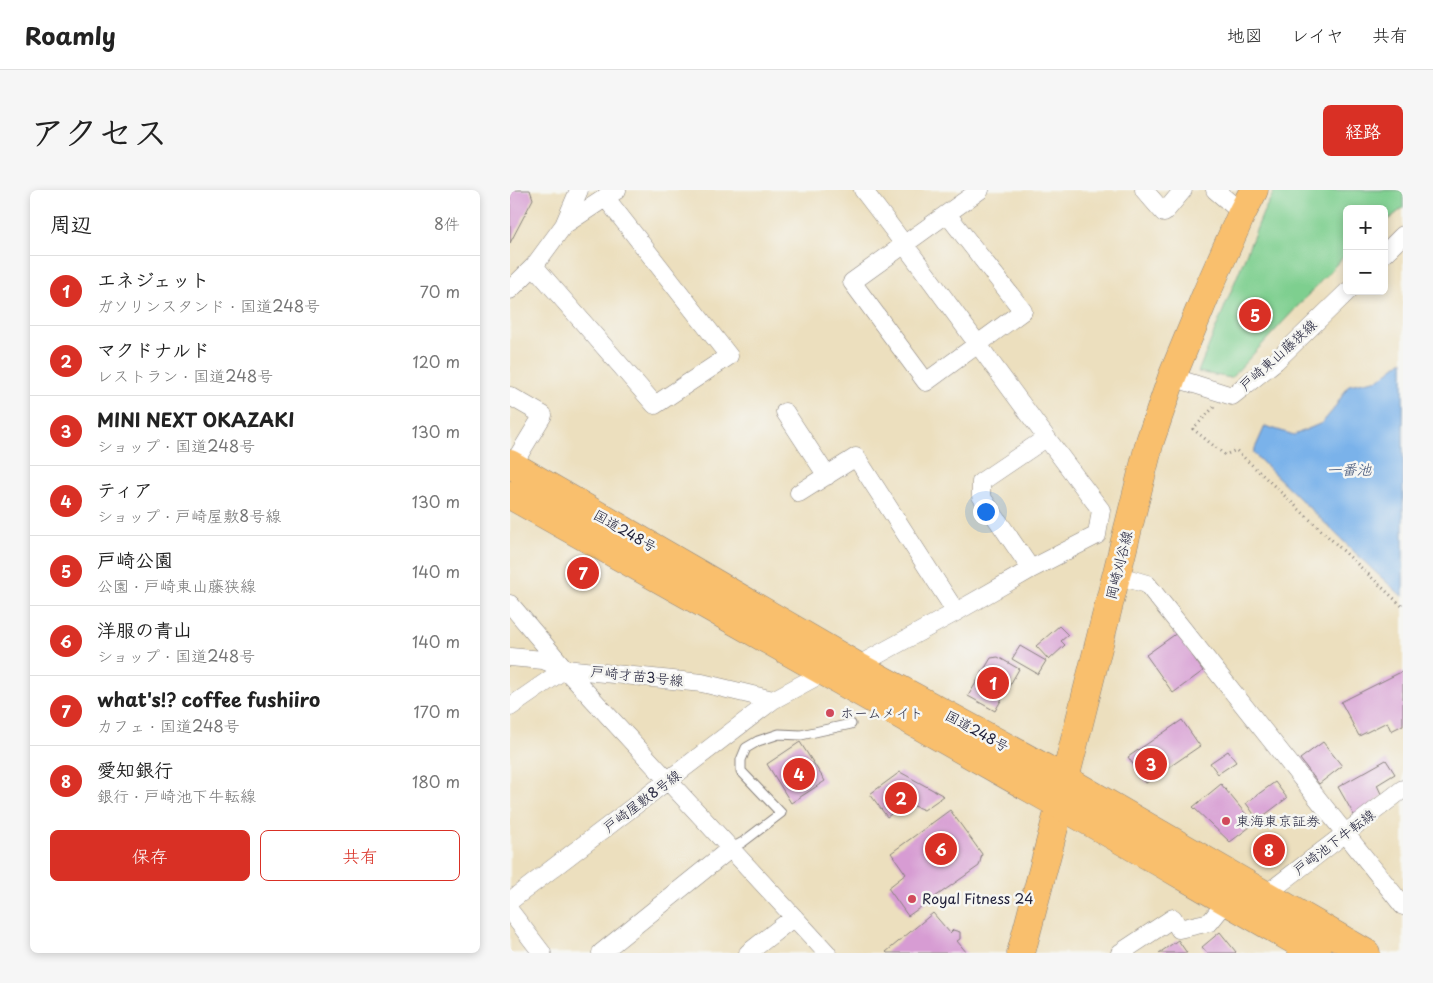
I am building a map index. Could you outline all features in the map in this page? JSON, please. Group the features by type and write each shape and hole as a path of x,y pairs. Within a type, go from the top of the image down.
{"main road":[{"name":"岡崎刈谷線","path":"1022,953 1150,441 1172,377 1248,202"},
{"name":"国道248号","path":"511,465 857,666 1064,779 1366,953"},
{"name":"国道248号","path":"510,495 768,639 824,673 1060,805 1317,953"}],"street":[{"path":"510,290 534,266 564,225 579,190"},
{"path":"863,190 904,243 1046,438 981,482 981,496 1031,568"},
{"path":"947,214 1023,311 926,382 852,282 980,190"},
{"path":"1144,190 1164,214 1183,190"},
{"path":"1215,190 1248,202"},
{"path":"534,266 655,405 729,356 611,194 564,225"},
{"path":"1388,250 1403,235"},
{"name":"戸崎東山藤狭線","path":"1172,377 1232,396 1276,361 1344,295"},
{"path":"510,396 543,415 511,465"},
{"path":"785,412 827,476"},
{"name":"戸崎屋敷8号線","path":"510,901 773,700 824,673 857,666 956,612 1031,568 1097,535 1101,510 1046,438"},
{"path":"799,494 856,457 956,612"},
{"path":"1116,576 1147,584 1403,906"},
{"path":"510,604 565,669 827,953"},
{"path":"510,657 543,660 565,669"},
{"path":"510,707 565,669"},
{"name":"戸崎才苗3号線","path":"565,669 702,683 773,700"},
{"name":"戸崎池下牛転線","path":"1265,895 1403,788"},
{"path":"601,953 730,848"},
{"path":"1120,953 1173,918 1179,929 1210,922 1226,902"},
{"path":"510,911 542,953"},
{"path":"748,953 794,917"}],"lane":[{"path":"730,848 743,842 780,814 741,771 741,760 746,748 758,740 779,734 801,736 851,724"}],"path":[{"path":"1226,394 1193,429 1225,455 1236,450 1403,607"}],"green space":[{"path":"1275,190 1403,190 1403,208 1388,220 1388,205 1343,205 1343,257 1231,378 1198,372 1263,213"}],"water":[{"name":"一番池","path":"1403,360 1403,597 1253,453 1265,426 1294,435 1322,423 1349,385 1379,379"}],"building":[{"path":"510,190 530,190 533,199 510,243"},
{"path":"1059,626 1068,635 1061,641 1065,645 1049,660 1036,646"},
{"path":"1177,633 1203,671 1173,693 1146,655"},
{"path":"1020,646 1046,661 1038,674 1012,659"},
{"path":"998,657 1019,669 995,711 968,696 991,658"},
{"path":"1403,671 1403,725 1391,731 1387,722 1359,736 1341,702"},
{"path":"1182,720 1200,746 1146,783 1128,757"},
{"path":"800,742 825,781 791,803 767,764"},
{"path":"1323,742 1342,766 1319,784 1300,759"},
{"path":"1228,751 1236,762 1218,774 1210,763"},
{"path":"1386,760 1395,774 1377,785 1382,796 1355,817 1338,787"},
{"path":"900,772 944,796 924,810 907,803 887,817 870,794"},
{"path":"1275,782 1287,798 1258,820 1246,803"},
{"path":"1221,784 1254,824 1230,842 1193,807"},
{"path":"950,810 982,854 979,866 908,916 888,888 906,874 891,853"},
{"path":"933,913 950,933 953,930 960,932 960,939 957,941 967,953 886,952"},
{"path":"1220,932 1235,953 1207,953 1202,947"},
{"path":"1178,940 1187,953 1159,953"}],"place":[{"name":"戸崎公園","path":"1255,315"},
{"name":"what's!? coffee fushiiro","path":"583,573"},
{"name":"エネジェット","path":"993,683"},
{"name":"ホームメイト","path":"830,713"},
{"name":"MINI NEXT OKAZAKI","path":"1151,764"},
{"name":"ティア","path":"799,774"},
{"name":"マクドナルド","path":"901,798"},
{"name":"東海東京証券","path":"1226,821"},
{"name":"洋服の青山","path":"941,849"},
{"name":"愛知銀行","path":"1269,850"},
{"name":"Royal Fitness 24","path":"912,899"}]}
